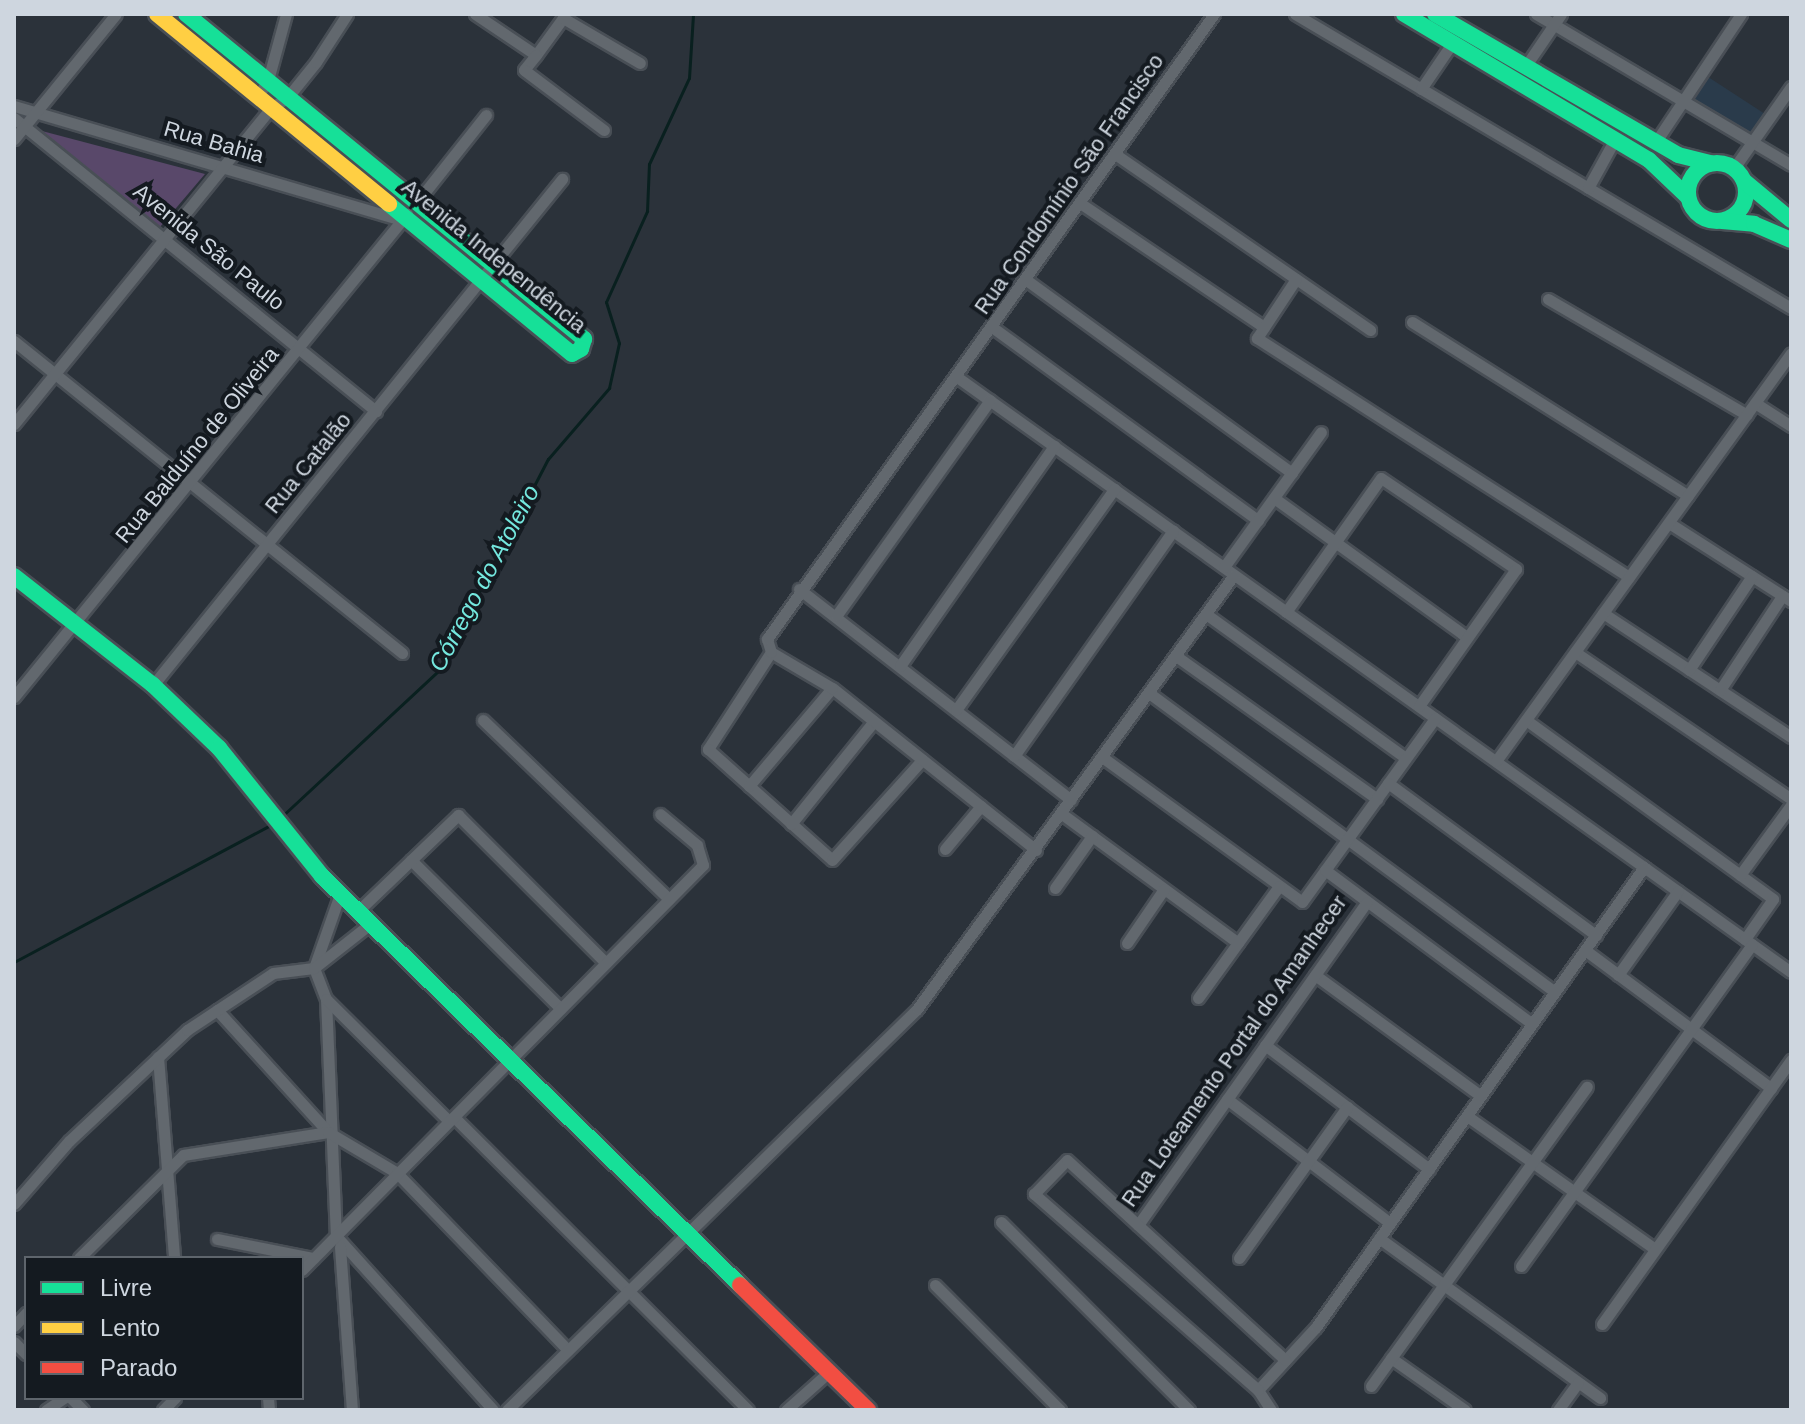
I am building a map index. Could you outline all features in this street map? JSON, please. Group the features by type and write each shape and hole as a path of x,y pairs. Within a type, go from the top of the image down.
{"street":[{"path":"14,139 116,14"},
{"name":"Avenida Independência","path":"157,14 409,212 584,339 581,349 572,354 490,272"},
{"name":"Avenida Independência","path":"186,14 199,21 268,80 409,212"},
{"path":"258,96 268,80 286,14"},
{"path":"14,424 272,107 287,98 347,14"},
{"path":"475,14 536,55"},
{"name":"Rua Condomínio São Francisco","path":"749,786 708,749 771,652 770,632 957,377 1214,14"},
{"path":"1295,14 1791,308"},
{"path":"1404,14 1615,139 1671,177 1700,216 1754,224 1791,240"},
{"path":"1435,14 1655,143 1739,175 1791,220"},
{"path":"1536,14 1558,19 1683,101 1791,165"},
{"path":"1655,143 1741,14"},
{"path":"604,130 524,70 563,18 640,63"},
{"path":"1525,67 1558,19"},
{"path":"1421,89 1453,42"},
{"path":"1722,221 1740,210 1739,175 1754,143 1791,87"},
{"name":"Rua Bahia","path":"14,106 226,166 409,212"},
{"name":"Rua Balduíno de Oliveira","path":"14,697 76,627 486,115"},
{"name":"Avenida São Paulo","path":"14,118 301,346 376,411"},
{"path":"1588,188 1615,139"},
{"path":"1115,154 1370,330"},
{"path":"1688,197 1693,175 1711,163"},
{"name":"Rua Catalão","path":"153,685 490,272 562,179"},
{"path":"1080,203 1264,327"},
{"path":"1025,279 1292,473"},
{"path":"1296,279 1257,338 1345,398 1629,577"},
{"path":"1548,299 1747,415"},
{"path":"1412,322 1688,496"},
{"path":"992,327 1258,520"},
{"path":"14,341 266,547 402,653"},
{"path":"1496,761 1791,353"},
{"path":"957,377 1791,972"},
{"path":"836,616 990,400"},
{"path":"1755,403 1791,426"},
{"path":"1224,567 1321,432"},
{"path":"900,666 1054,446"},
{"path":"1286,612 1381,478 1516,569 1419,706"},
{"path":"956,710 1114,489"},
{"path":"1274,498 1467,637"},
{"path":"1669,523 1787,598 1720,690"},
{"path":"1014,756 1173,531"},
{"path":"507,1410 917,1009 1234,575"},
{"path":"14,576 153,685 219,748 285,832 340,894 868,1410"},
{"path":"1689,670 1752,576"},
{"path":"799,589 1071,800"},
{"path":"1603,613 1791,737"},
{"path":"1206,614 1406,758"},
{"path":"771,652 832,688 1036,850"},
{"path":"1575,652 1791,799"},
{"path":"1176,656 1377,799"},
{"path":"832,688 749,786 832,860 922,760"},
{"path":"1149,693 1555,992"},
{"name":"Rua Loteamento Portal do Amanhecer","path":"1279,886 1302,902 1435,718"},
{"path":"483,720 669,899"},
{"path":"1521,1266 1691,1029 1773,899 1526,720"},
{"path":"791,824 874,721"},
{"path":"1102,757 1279,886 1198,998"},
{"path":"1388,783 1596,935"},
{"path":"1740,875 1791,805"},
{"path":"945,849 981,806"},
{"path":"304,1268 338,1242 397,1173 705,859 697,845 660,814"},
{"path":"1062,814 1238,943"},
{"path":"358,911 458,815 606,963"},
{"path":"1055,888 1092,836"},
{"path":"411,860 561,1009"},
{"path":"1258,1390 1285,1360 1379,1238 1644,867"},
{"name":"Rua Loteamento Portal do Amanhecer","path":"1138,1225 1366,903 1325,870"},
{"path":"1127,943 1164,889"},
{"path":"1618,975 1678,891"},
{"path":"340,894 314,968 326,999 328,1132 352,1410"},
{"path":"1366,903 1532,1024"},
{"path":"14,1204 134,1078 217,1010 273,973 314,968 370,924"},
{"path":"1585,950 1771,1088"},
{"path":"1315,975 1481,1096"},
{"path":"326,999 748,1410"},
{"path":"217,1010 328,1132 397,1173 568,1350"},
{"path":"1265,1045 1429,1169"},
{"path":"158,1057 174,1256"},
{"path":"1602,1324 1791,1060"},
{"path":"134,1078 159,1082"},
{"path":"1371,1386 1587,1087"},
{"path":"1227,1099 1390,1223"},
{"path":"1239,1258 1347,1107"},
{"path":"1467,1116 1655,1249"},
{"path":"81,1256 183,1155 328,1132"},
{"path":"1271,1410 1258,1390 1034,1194 1067,1160 1285,1360"},
{"path":"1001,1222 1189,1410"},
{"path":"1379,1238 1600,1398"},
{"path":"217,1239 303,1256"},
{"path":"338,1242 493,1410"},
{"path":"304,1256 313,1258"},
{"path":"935,1285 1060,1410"},
{"path":"1391,1358 1465,1410"},
{"path":"786,1410 829,1372"},
{"path":"1558,1410 1578,1382"}],"shaded area":[{"path":"1702,73 1771,118 1753,145 1684,101"},
{"path":"42,131 205,174 160,227"}],"waterway":[{"name":"Córrego do Atoleiro","path":"280,818 438,671 548,459 609,388 619,343 606,302 647,211 649,164 689,78 693,14"},
{"name":"Córrego do Atoleiro","path":"14,962 271,825"}],"traffic: fast":[{"path":"186,14 584,339 581,349 572,354 389,204"},
{"path":"1404,14 1649,160 1688,197"},
{"path":"1435,14 1678,155 1711,163"},
{"path":"1717,163 1738,171 1746,192 1738,213 1717,221 1696,213 1688,192 1696,171 1717,163"},
{"path":"1744,181 1791,220"},
{"path":"1722,221 1754,224 1791,240"},
{"path":"14,576 153,685 219,748 322,876 740,1285"}],"traffic: slow":[{"path":"157,14 389,204"}],"traffic: jam":[{"path":"740,1285 868,1410"}]}
